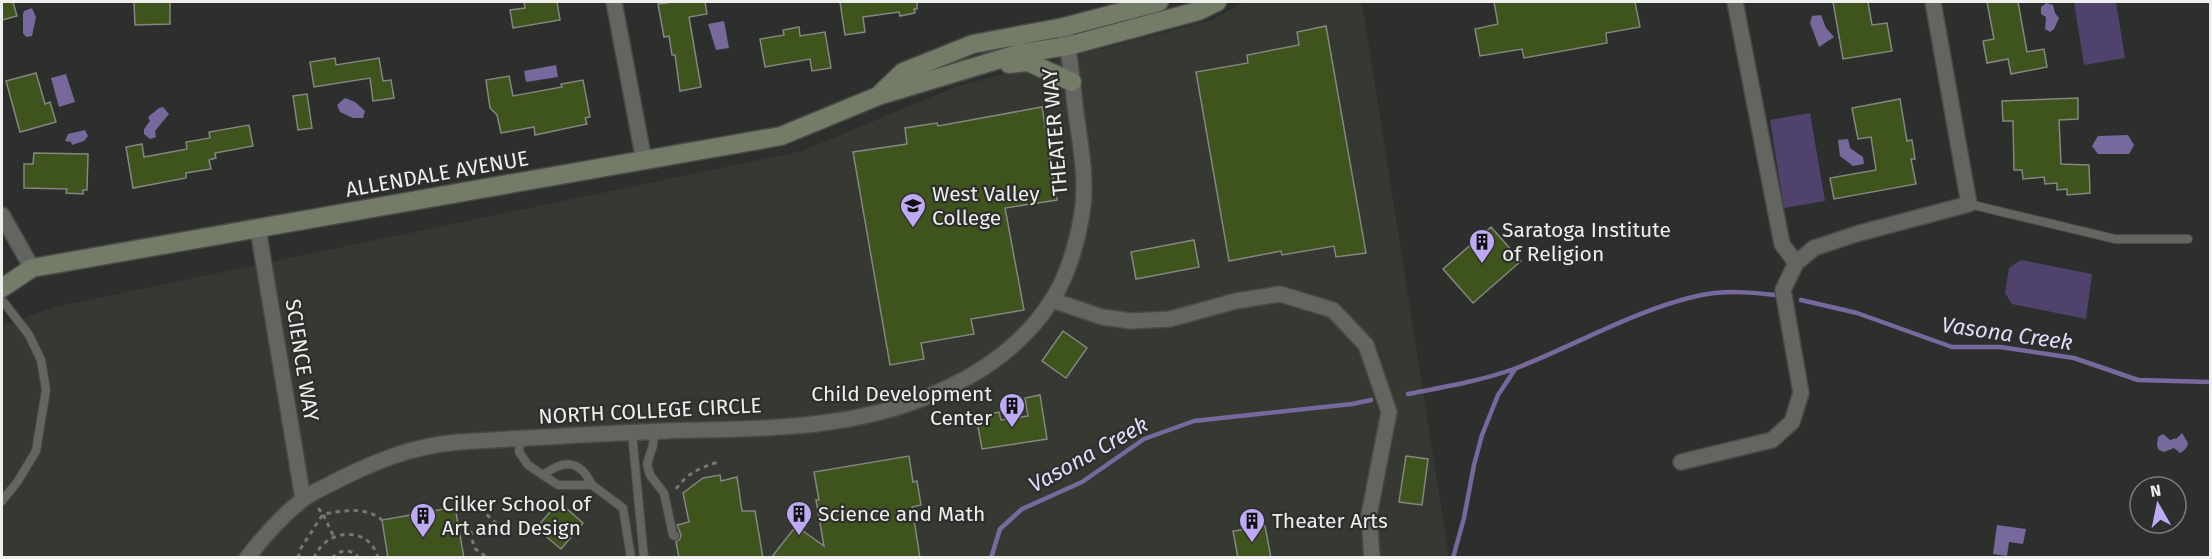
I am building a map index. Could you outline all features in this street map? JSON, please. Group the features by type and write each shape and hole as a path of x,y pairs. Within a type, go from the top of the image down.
{"street":[{"path":"614,2 644,160"},
{"name":"ALLENDALE AVENUE","path":"878,96 903,72 973,44 1064,27 1159,2"},
{"name":"ALLENDALE AVENUE","path":"2,288 32,268 781,136 878,96 1017,54 1068,46 1198,11 1218,2"},
{"path":"1735,2 1782,244 1796,263"},
{"path":"1682,462 1772,440 1792,422 1801,393 1783,290 1796,263 1814,248 1856,234 1969,204 1933,2"},
{"name":"THEATER WAY","path":"1052,300 1075,244 1084,200 1082,152 1064,27"},
{"path":"972,69 1028,62 1072,82"},
{"path":"2,215 32,268"},
{"name":"SCIENCE WAY","path":"258,229 309,502"},
{"path":"1052,300 1102,316 1131,321 1170,319 1236,301 1280,294 1333,310 1366,345 1389,411 1369,514 1372,558"},
{"name":"NORTH COLLEGE CIRCLE","path":"248,558 276,525 363,468 396,454 447,443 828,422 879,412 916,401 959,381 997,358 1038,319 1052,300"}],"lane":[{"path":"1969,204 2115,239 2188,238"},
{"path":"2,300 29,335 41,360 46,390 36,451 18,481 2,501"},
{"path":"654,432 647,464 650,475 666,497 675,536"},
{"path":"632,433 644,558"},
{"path":"520,438 519,452 528,465 558,485 592,485"},
{"path":"543,475 553,468 566,464 579,466 592,485 623,508 631,558"}],"path":[{"path":"666,497 687,475 698,468 718,462"},
{"path":"481,498 484,512 499,526"},
{"path":"309,502 323,514 333,536"},
{"path":"323,514 362,511 375,514 382,520"},
{"path":"298,558 301,548 323,514"},
{"path":"469,522 474,548 488,558"},
{"path":"314,558 319,547 333,536 342,533 361,538 369,543 377,552 378,558"},
{"path":"332,558 343,550 351,551 359,558"}],"shaded area":[{"name":"West Valley College","path":"1245,2 1362,2 1449,557 2,558 2,326 55,307 802,151 955,87 1212,20"},
{"path":"2074,2 2116,2 2125,58 2084,65"},
{"path":"2046,3 2053,5 2059,18 2050,32 2045,29 2046,17 2041,14 2041,7"},
{"path":"32,8 36,17 32,36 26,37 23,33 23,14 24,11"},
{"path":"1821,15 1826,28 1834,37 1819,47 1810,23 1812,16"},
{"path":"724,21 729,48 716,50 708,24"},
{"path":"556,65 558,77 526,82 524,71"},
{"path":"66,74 75,102 59,107 51,78"},
{"path":"345,98 355,102 365,111 363,118 353,118 340,112 337,105"},
{"path":"163,107 169,114 155,131 156,137 150,139 144,134 144,129 150,121 148,117"},
{"path":"1810,113 1825,201 1784,208 1770,120"},
{"path":"85,130 88,136 84,141 72,145 71,142 65,141 68,134"},
{"path":"2128,135 2134,145 2129,154 2098,154 2092,146 2098,136"},
{"path":"1848,139 1850,148 1863,157 1864,164 1853,166 1840,156 1838,140"},
{"path":"2021,260 2092,274 2086,319 2012,304 2005,293 2009,268"},
{"path":"2182,433 2188,443 2183,451 2180,453 2174,448 2164,452 2159,450 2158,437 2163,434 2170,440"},
{"path":"1997,525 2026,529 2023,544 2009,542 2007,556 1993,554"}],"building":[{"path":"2,2 13,2 17,16 2,20"},
{"path":"134,2 170,2 170,24 135,25"},
{"path":"524,2 557,2 560,20 513,28 510,10 525,8"},
{"path":"705,2 707,14 689,17 701,87 680,91 675,55 672,55 669,36 664,37 658,4"},
{"path":"840,2 917,2 917,9 914,9 915,13 900,16 899,12 863,17 865,32 845,35"},
{"path":"1494,2 1635,2 1640,27 1606,33 1607,43 1524,58 1522,49 1480,56 1475,29 1498,24"},
{"path":"1833,2 1868,2 1872,25 1887,23 1892,51 1843,59"},
{"path":"1987,2 2018,2 2027,52 2044,49 2047,67 2011,74 2008,59 1987,63 1983,41 1994,39"},
{"path":"1326,26 1366,253 1336,257 1334,246 1282,255 1281,251 1229,261 1196,72 1248,63 1247,55 1299,45 1297,32"},
{"path":"799,27 800,36 825,32 831,68 812,71 810,59 765,67 760,39 784,35 783,30"},
{"path":"335,58 336,65 379,58 383,81 391,80 394,98 373,101 370,78 314,87 310,62"},
{"path":"36,73 45,104 50,102 56,122 20,132 6,81"},
{"path":"509,76 513,96 562,87 561,84 583,80 590,117 585,118 587,124 535,135 534,127 501,133 497,115 490,108 486,80"},
{"path":"307,94 312,128 298,130 293,96"},
{"path":"2078,98 2078,119 2059,120 2061,164 2089,165 2090,193 2067,195 2067,189 2057,190 2057,183 2045,184 2044,177 2023,179 2022,170 2014,170 2013,121 2003,121 2002,101"},
{"path":"1900,99 1907,141 1912,140 1915,159 1911,159 1916,184 1834,199 1830,178 1876,170 1871,137 1858,139 1852,108"},
{"path":"1042,107 1057,200 1005,208 1024,310 971,319 974,334 921,343 924,359 890,365 853,152 907,144 905,128 937,123 938,126"},
{"path":"249,125 253,146 215,153 216,158 209,160 211,169 186,173 186,178 133,188 126,147 142,144 144,157 187,149 186,142 210,138 209,132"},
{"path":"34,153 88,154 87,190 83,190 83,194 66,193 67,189 24,188 24,164 33,164"},
{"name":"Saratoga Institute of Religion","path":"1491,227 1521,261 1473,303 1443,269"},
{"path":"1194,240 1199,267 1136,279 1131,252"},
{"path":"1063,331 1087,348 1066,378 1042,361"},
{"name":"Child Development Center","path":"1040,395 1047,439 982,449 976,416 999,412 1001,420 1028,416 1025,398"},
{"path":"909,456 913,482 917,481 921,505 912,507 920,558 771,558 796,526 824,546 814,472"},
{"path":"1406,456 1428,459 1422,505 1399,502"},
{"path":"720,475 721,481 737,477 742,511 755,511 763,558 679,558 676,542 681,535 677,525 689,522 683,493 703,478"},
{"path":"559,502 583,523 561,549 536,528"},
{"name":"Cilker School of Art and Design","path":"455,507 464,558 388,558 382,520"},
{"name":"Theater Arts","path":"1265,526 1271,558 1238,558 1233,531"}],"waterway":[{"name":"Vasona Creek","path":"1408,394 1514,369 1628,319 1674,302 1726,292 1775,295"},
{"name":"Vasona Creek","path":"1801,300 1857,313 1952,347 2000,347 2074,358 2138,380 2210,382"},
{"path":"1453,558 1482,435 1498,395 1516,368"},
{"name":"Vasona Creek","path":"991,558 1000,529 1022,509 1082,482 1144,439 1194,421 1371,400"}],"place":[{"name":"West Valley College","path":"913,229"},
{"name":"Saratoga Institute of Religion","path":"1482,265"},
{"name":"Child Development Center","path":"1012,429"},
{"name":"Science and Math","path":"799,537"},
{"name":"Cilker School of Art and Design","path":"423,539"},
{"name":"Theater Arts","path":"1252,544"}]}
